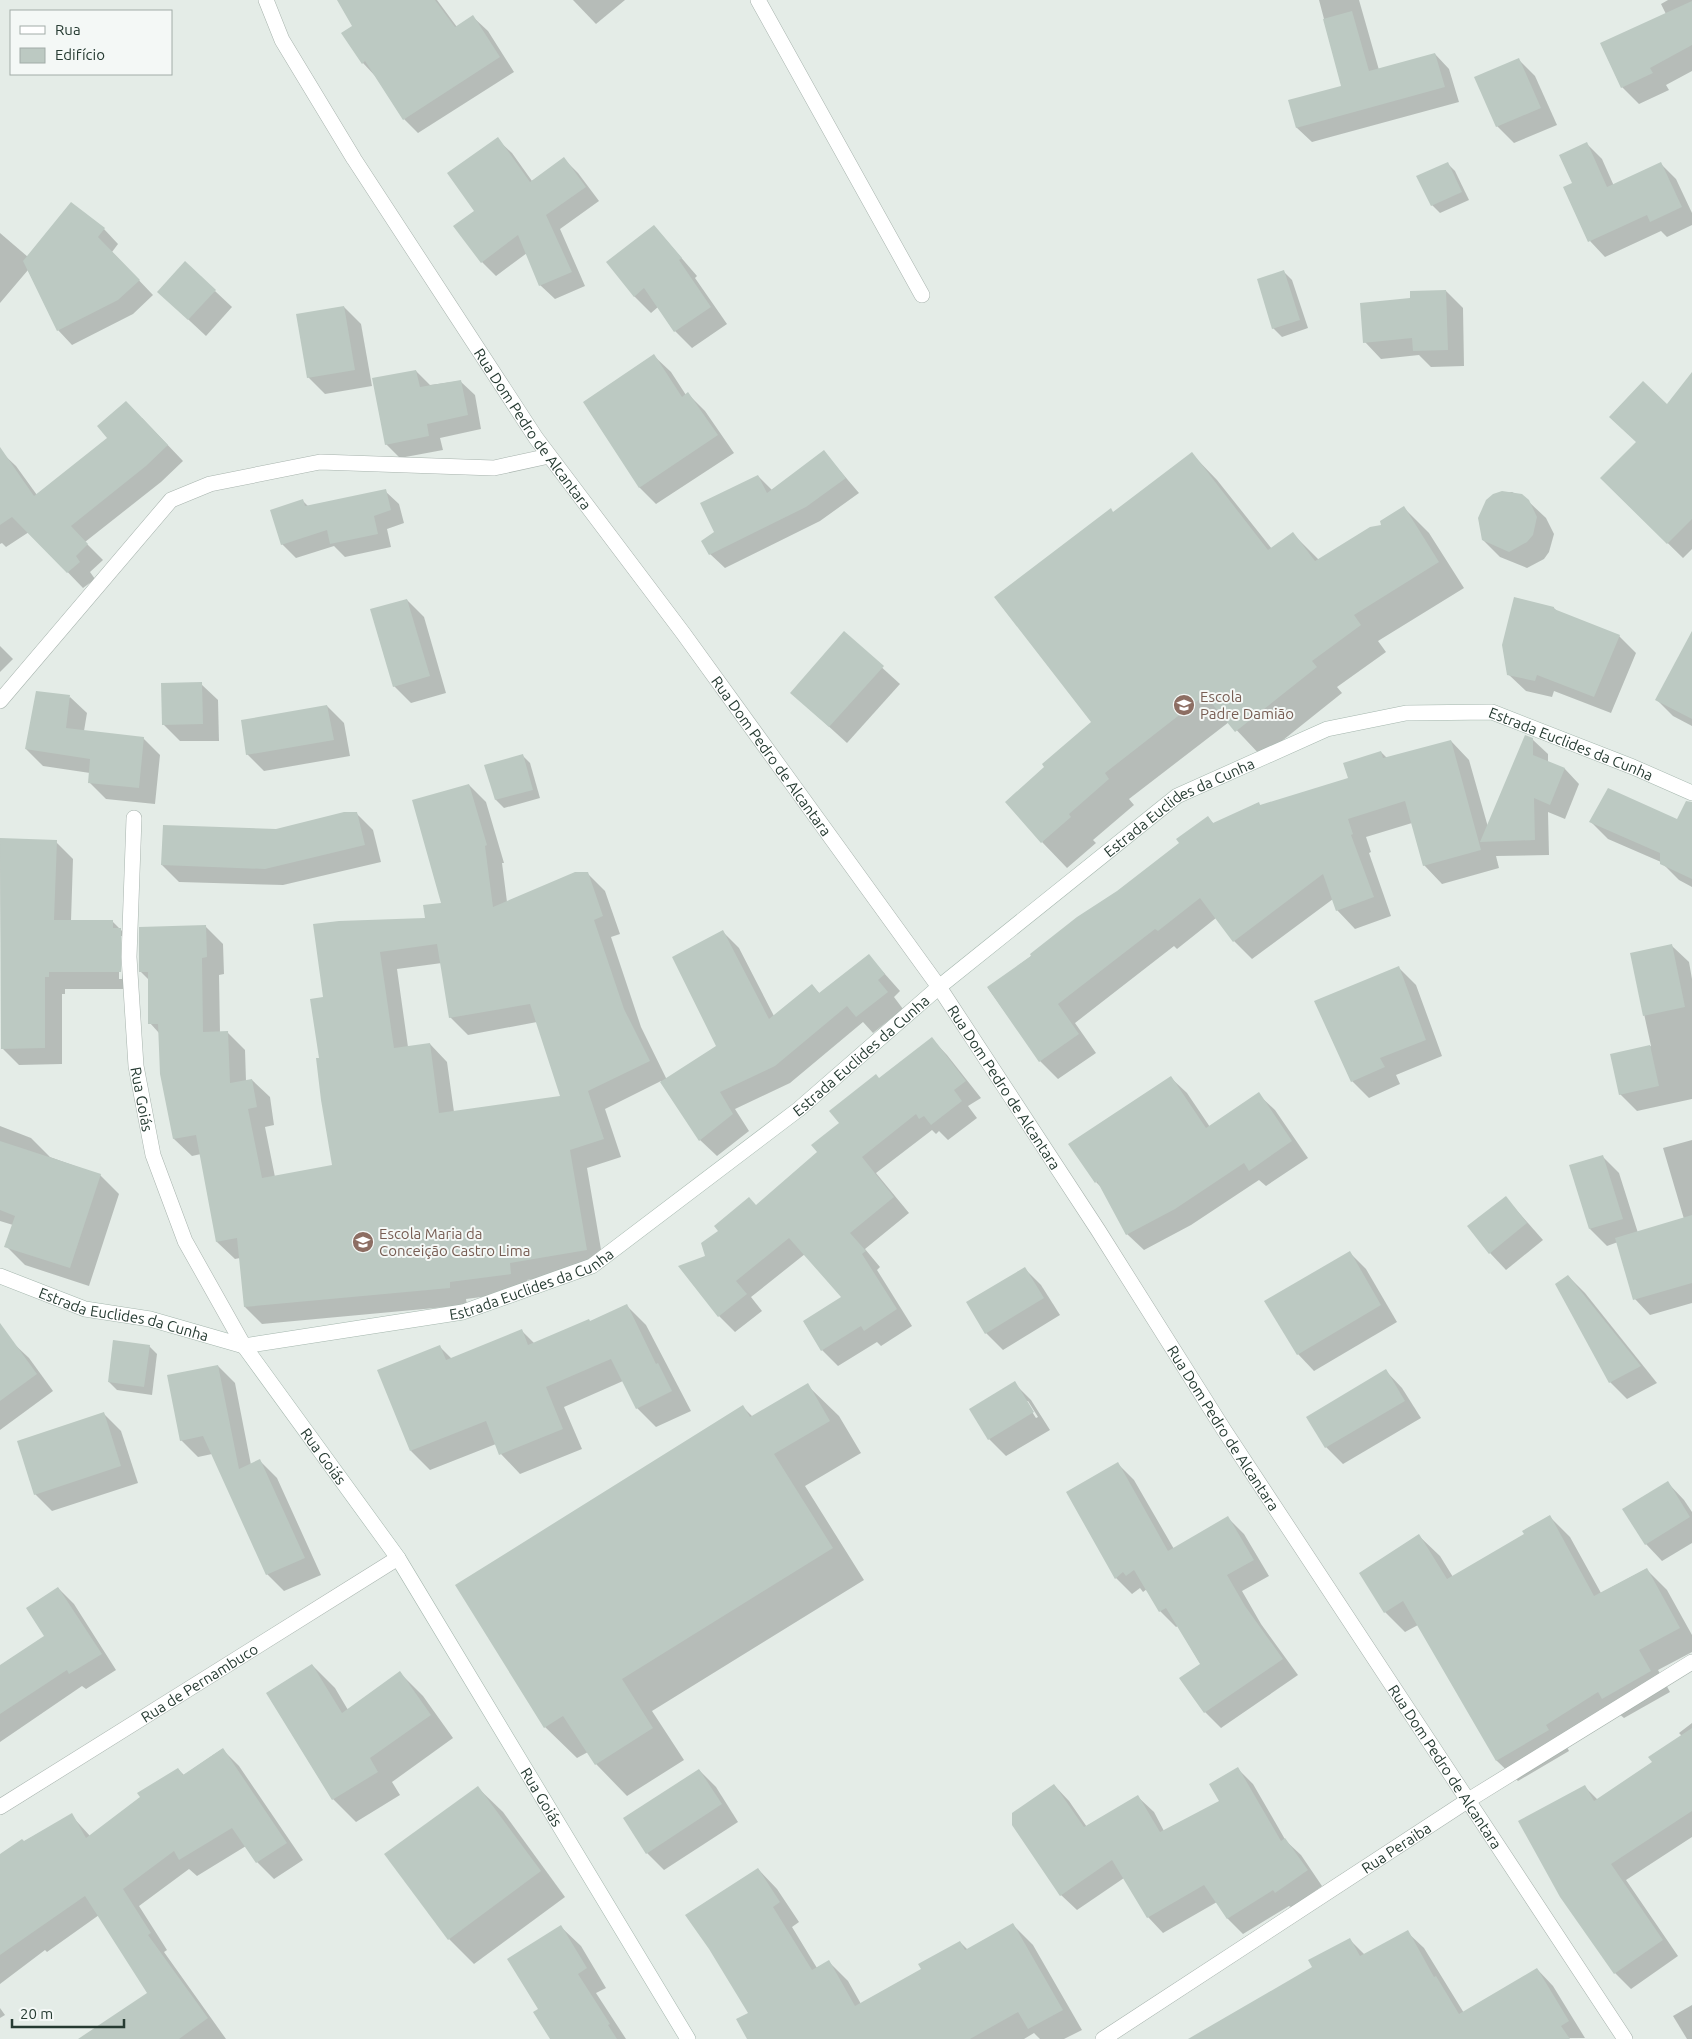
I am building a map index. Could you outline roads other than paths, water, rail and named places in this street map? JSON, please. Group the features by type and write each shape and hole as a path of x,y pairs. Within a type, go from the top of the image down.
{"street":[{"name":"Rua Dom Pedro de Alcantara","path":"266,0 282,40 354,159 549,456 683,633 938,987 1098,1230 1224,1430 1625,2039"},
{"path":"758,0 922,295"},
{"path":"0,701 171,500 210,484 320,462 494,468 549,456"},
{"name":"Estrada Euclides da Cunha","path":"0,1276 85,1309 150,1319 244,1346 463,1312 592,1266 799,1109 938,987 1178,796 1327,728 1406,713 1492,712 1633,767 1692,794"},
{"name":"Rua Goiás","path":"134,818 129,957 136,1066 153,1155 185,1240 244,1346 398,1558 688,2039"},
{"name":"Rua de Pernambuco","path":"0,1807 398,1558"},
{"name":"Rua Peraiba","path":"1103,2039 1467,1801 1692,1662"}],"place":[{"name":"Escola Padre Damião","path":"1184,705"},
{"name":"Escola Maria da Conceição Castro Lima","path":"363,1242"}]}
